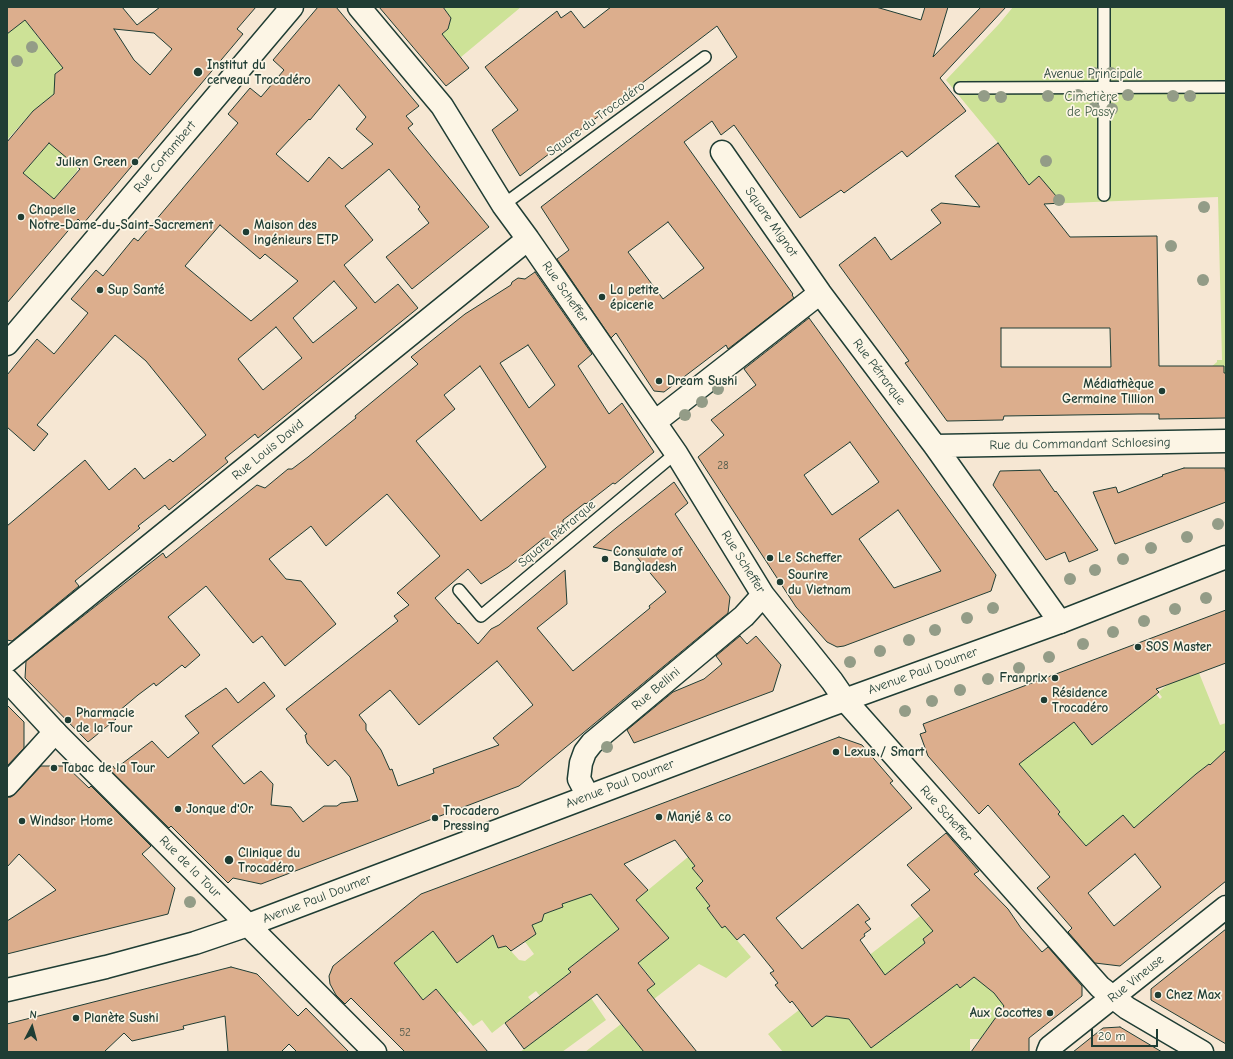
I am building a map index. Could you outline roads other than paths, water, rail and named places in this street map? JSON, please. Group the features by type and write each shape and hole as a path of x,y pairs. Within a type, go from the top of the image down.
{"street":[{"name":"Rue Cortambert","path":"7,344 292,7"},
{"name":"Rue Scheffer","path":"359,7 442,106 503,205 676,453 763,595 832,681 844,700 1100,987 1127,1008 1202,1052"},
{"name":"Square Mignot","path":"722,152 820,293"},
{"name":"Rue Louis David","path":"7,661 528,239"},
{"path":"655,422 820,293"},
{"name":"Rue Pétrarque","path":"820,293 935,446 1060,622"},
{"name":"Rue du Commandant Schloesing","path":"935,446 1226,441"},
{"name":"Avenue Paul Doumer","path":"7,990 106,967 195,943 248,925 844,700 1060,622 1226,557"},
{"name":"Rue Bellini","path":"588,796 579,779 580,763 585,752 592,743 744,616 763,595"},
{"name":"Rue de la Tour","path":"7,680 55,732 375,1052"},
{"path":"7,785 55,732"},
{"name":"Rue Vineuse","path":"1048,1052 1050,1047 1226,907"}],"lane":[{"path":"1104,7 1104,195"},
{"name":"Square du Trocadéro","path":"503,205 705,57"},
{"name":"Avenue Principale","path":"960,88 1226,87"},
{"name":"Square Pétrarque","path":"459,590 481,616 676,453"}],"place":[{"name":"Institut du cerveau Trocadéro","path":"198,72"},
{"name":"Julien Green","path":"135,162"},
{"name":"Chapelle Notre-Dame-du-Saint-Sacrement","path":"21,217"},
{"name":"Maison des ingénieurs ETP","path":"246,232"},
{"name":"Sup Santé","path":"100,290"},
{"name":"La petite épicerie","path":"602,297"},
{"name":"Dream Sushi","path":"659,381"},
{"name":"Médiathèque Germaine Tillion","path":"1162,391"},
{"name":"Le Scheffer","path":"770,558"},
{"name":"Consulate of Bangladesh","path":"605,559"},
{"name":"Sourire du Vietnam","path":"780,582"},
{"name":"SOS Master","path":"1138,647"},
{"name":"Franprix","path":"1055,678"},
{"name":"Résidence Trocadéro","path":"1044,700"},
{"name":"Pharmacie de la Tour","path":"68,720"},
{"name":"Lexus / Smart","path":"836,752"},
{"name":"Tabac de la Tour","path":"54,768"},
{"name":"Jonque d'Or","path":"178,809"},
{"name":"Manjé & co","path":"659,817"},
{"name":"Trocadero Pressing","path":"435,818"},
{"name":"Windsor Home","path":"22,821"},
{"name":"Clinique du Trocadéro","path":"229,860"},
{"name":"Chez Max","path":"1158,995"},
{"name":"Aux Cocottes","path":"1050,1013"},
{"name":"Planète Sushi","path":"76,1018"}],"park label":[{"name":"Cimetière de Passy","path":"1091,104"}]}
